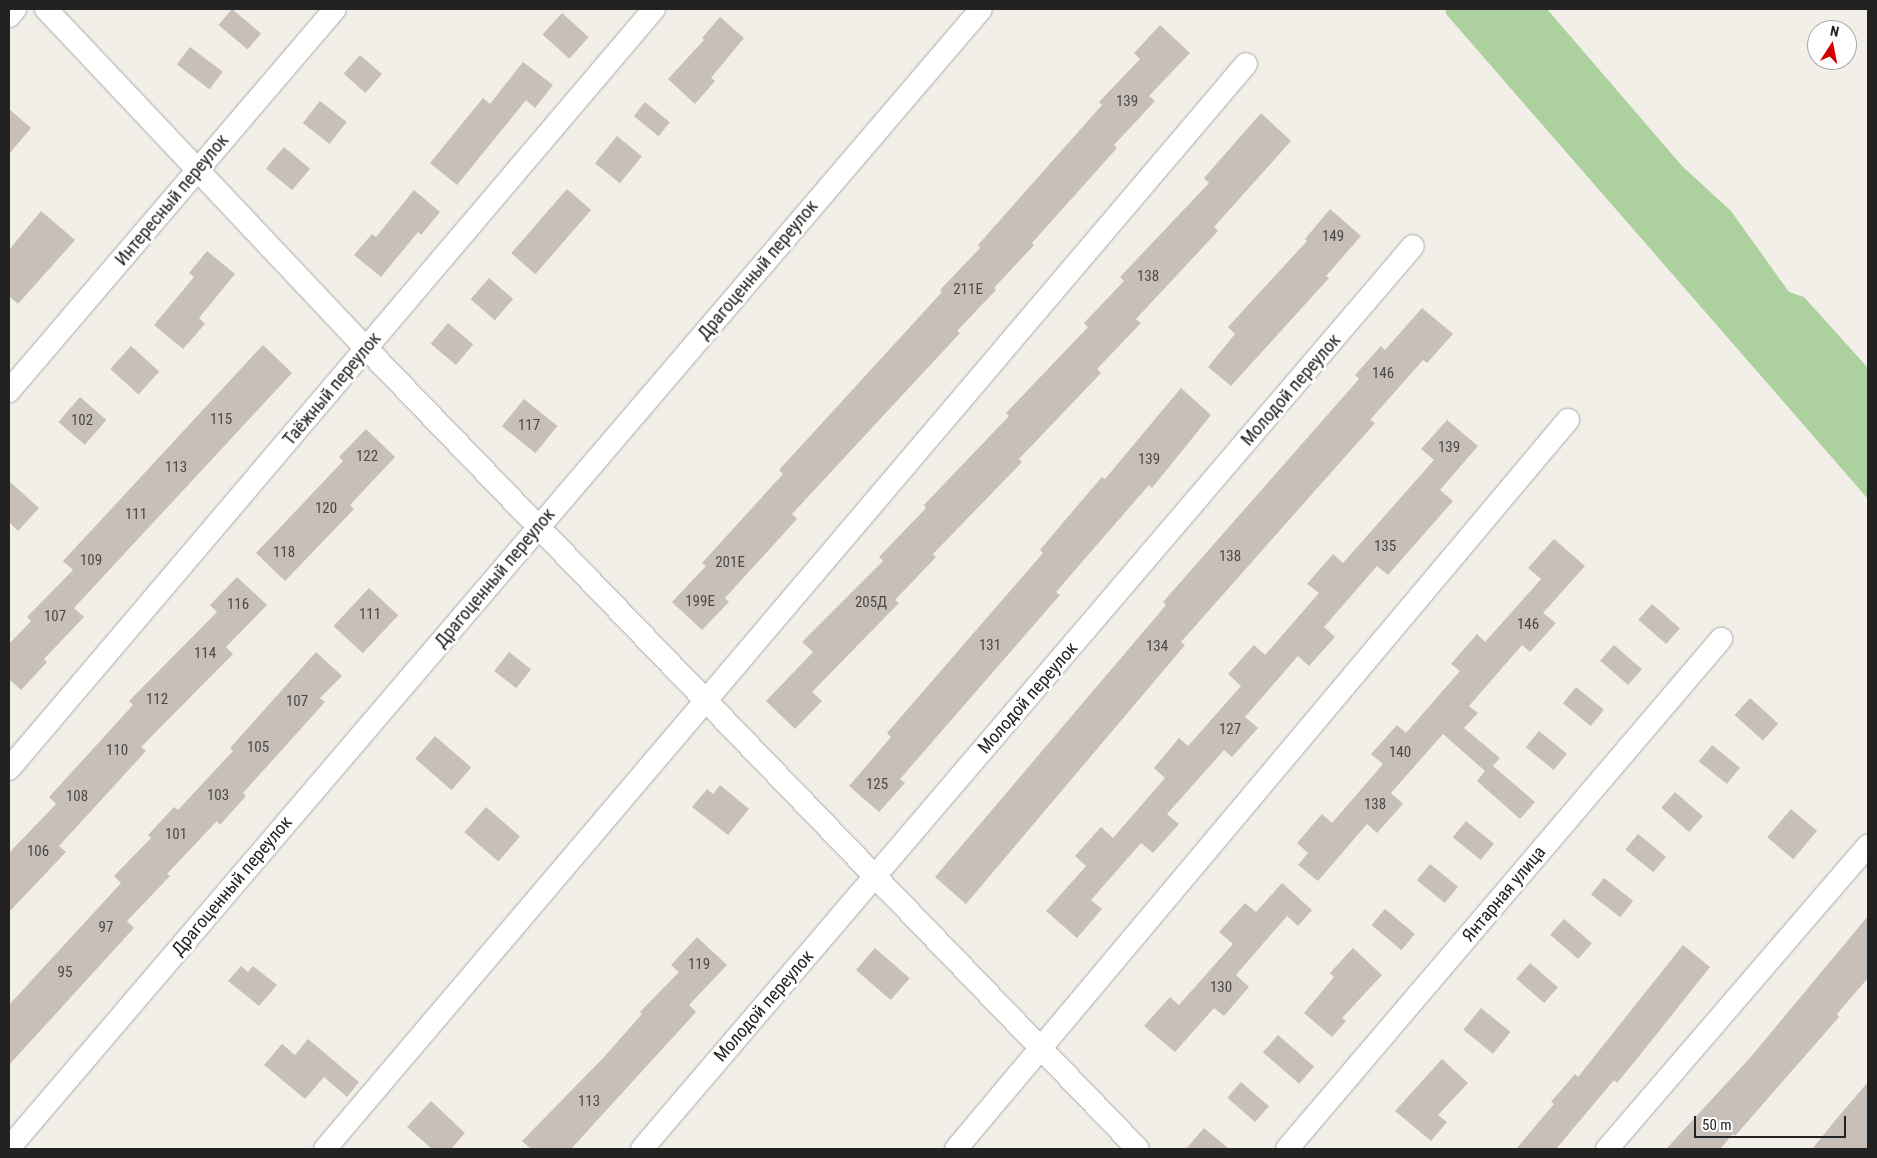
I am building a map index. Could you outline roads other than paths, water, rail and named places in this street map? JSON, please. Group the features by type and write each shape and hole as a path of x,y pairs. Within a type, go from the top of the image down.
{"street":[{"path":"9,16 15,9"},
{"path":"46,9 199,168 366,348 707,699 874,877 1138,1149"},
{"name":"Интересный переулок","path":"9,391 334,9"},
{"name":"Таёжный переулок","path":"9,769 654,9"},
{"name":"Драгоценный переулок","path":"9,1148 981,9"},
{"path":"325,1149 1246,64"},
{"name":"Молодой переулок","path":"642,1149 1414,246"},
{"path":"956,1149 1568,420"},
{"name":"Янтарная улица","path":"1287,1149 1721,639"},
{"path":"1607,1149 1868,846"}]}
